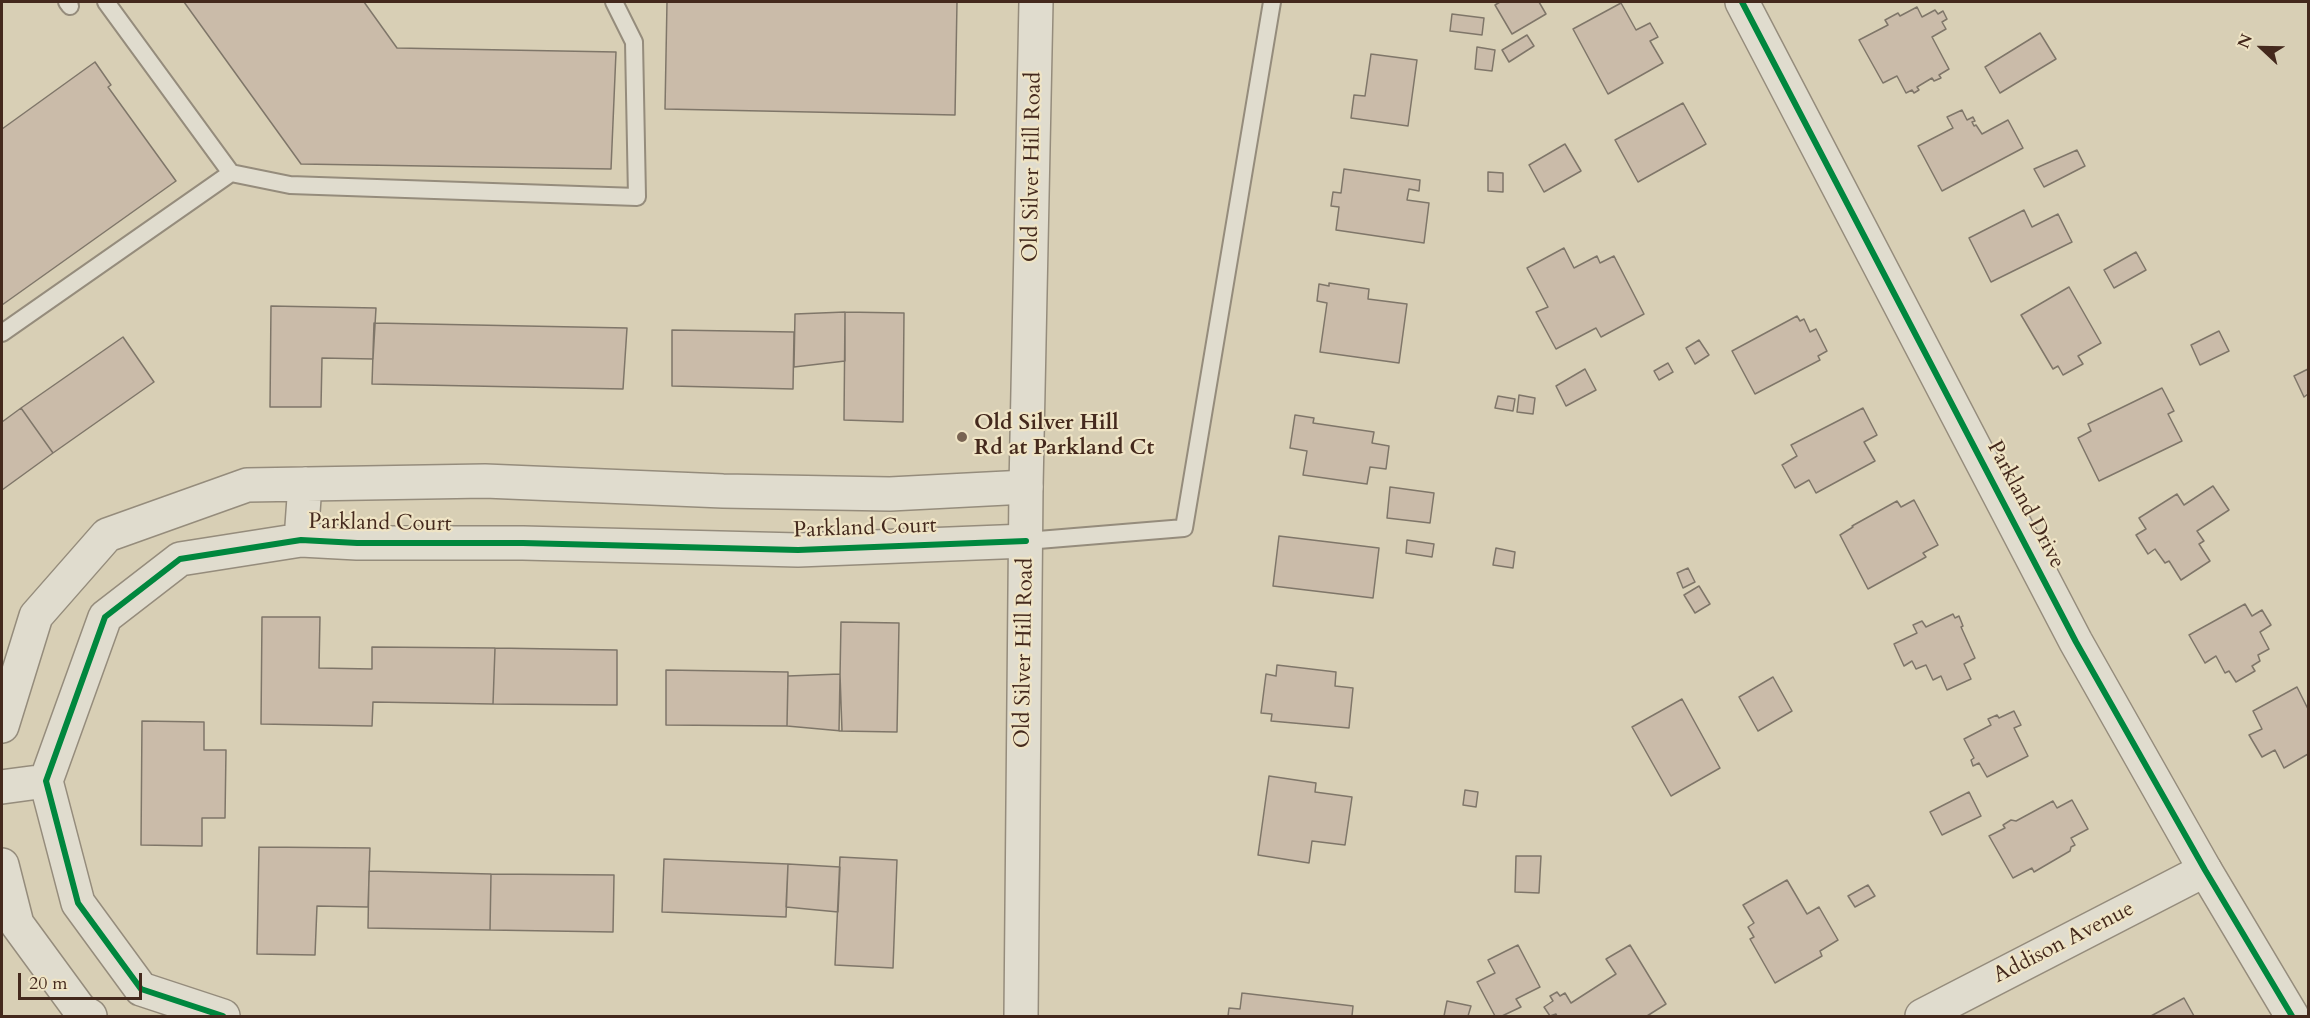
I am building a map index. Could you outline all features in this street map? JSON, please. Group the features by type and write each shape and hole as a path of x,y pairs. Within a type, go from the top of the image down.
{"street":[{"name":"Old Silver Hill Road","path":"1021,1017 1026,487 1036,2"},
{"name":"Parkland Drive","path":"1742,2 2076,642 2205,870 2292,1017"},
{"name":"Parkland Court","path":"2,726 36,616 107,535 247,485 484,481 723,491 890,494 1026,487"},
{"path":"301,540 305,484"},
{"path":"890,494 894,547"},
{"name":"Parkland Court","path":"46,781 105,617 180,559 301,540 357,543 524,543 798,550 1026,541"},
{"path":"2,788 46,781 78,903 141,989 223,1017"},
{"path":"2,865 17,924 80,1010 90,1017"},
{"name":"Addison Avenue","path":"1922,1017 2205,870"}],"lane":[{"path":"106,2 231,173 290,185 637,197 634,42 614,2"},
{"path":"1026,541 1184,528 1272,2"},
{"path":"2,333 231,173"}],"building":[{"path":"184,2 364,2 397,48 616,52 611,169 301,164"},
{"path":"667,2 957,2 955,115 665,109"},
{"path":"1500,2 1539,2 1546,14 1512,34 1495,5"},
{"path":"1621,3 1636,30 1650,23 1658,37 1650,41 1663,63 1608,94 1573,29"},
{"path":"1917,7 1922,17 1935,10 1938,14 1943,11 1947,19 1942,22 1946,29 1932,37 1949,69 1939,75 1941,78 1934,81 1932,78 1917,87 1919,90 1914,93 1912,90 1906,93 1897,76 1883,83 1859,40 1888,25 1885,20 1898,13 1900,16"},
{"path":"1452,14 1484,18 1482,35 1450,31"},
{"path":"2040,33 2056,59 2000,93 1985,67"},
{"path":"1527,35 1534,46 1509,62 1502,50"},
{"path":"1477,47 1495,50 1492,71 1475,69"},
{"path":"1371,54 1417,60 1408,126 1351,118 1354,95 1365,96"},
{"path":"95,62 111,85 108,87 176,181 2,305 2,129"},
{"path":"1683,103 1706,144 1638,182 1615,140"},
{"path":"1962,110 1967,120 1973,117 1974,126 1976,125 1982,134 2008,120 2023,148 1942,191 1918,146 1953,128 1947,117"},
{"path":"1565,144 1581,171 1544,192 1529,165"},
{"path":"2077,150 2085,166 2044,187 2034,169"},
{"path":"1344,169 1420,180 1419,191 1409,189 1407,200 1429,203 1424,243 1336,230 1339,207 1331,206 1333,192 1341,193"},
{"path":"1488,172 1503,173 1503,192 1488,191"},
{"path":"2024,210 2032,227 2058,214 2072,242 1991,282 1969,238"},
{"path":"1564,248 1574,268 1597,256 1600,263 1614,256 1644,314 1601,337 1596,328 1556,349 1536,312 1548,307 1527,268"},
{"path":"2136,252 2146,270 2114,288 2104,270"},
{"path":"1329,283 1369,289 1368,299 1407,304 1399,363 1320,352 1327,303 1317,301 1319,284 1329,286"},
{"path":"2069,287 2101,343 2078,356 2083,364 2063,375 2058,366 2053,369 2021,315"},
{"path":"271,306 376,308 373,359 322,358 321,407 270,407"},
{"path":"845,312 904,313 903,422 844,420"},
{"path":"845,312 845,361 794,367 795,314"},
{"path":"1797,316 1800,321 1804,319 1810,332 1816,329 1827,351 1818,356 1820,360 1755,394 1732,351"},
{"path":"374,323 627,328 623,389 372,384"},
{"path":"672,330 794,332 793,389 672,386"},
{"path":"2219,331 2229,351 2200,365 2191,345"},
{"path":"123,337 154,382 53,453 21,408"},
{"path":"1699,340 1709,355 1695,364 1686,348"},
{"path":"1668,363 1673,372 1659,380 1654,371"},
{"path":"1585,369 1596,390 1566,406 1556,386"},
{"path":"2308,369 2308,394 2304,397 2294,376"},
{"path":"2162,388 2174,411 2168,414 2182,441 2099,481 2078,438 2091,431 2088,424"},
{"path":"1519,395 1535,398 1533,414 1517,412"},
{"path":"1498,396 1515,399 1513,411 1495,408"},
{"path":"21,408 53,453 2,490 2,422"},
{"path":"1863,408 1877,435 1864,442 1875,461 1816,493 1809,480 1795,488 1782,465 1797,456 1791,445"},
{"path":"1295,415 1314,418 1313,423 1374,432 1372,443 1389,446 1386,469 1370,467 1367,484 1303,475 1307,451 1290,448"},
{"path":"2213,486 2229,510 2197,531 2204,541 2199,544 2210,561 2181,580 2169,561 2165,563 2155,549 2148,554 2136,535 2146,529 2139,518 2177,494 2184,505"},
{"path":"1390,487 1434,493 1430,523 1387,518"},
{"path":"1914,500 1938,545 1923,553 1926,557 1868,589 1840,535 1897,501 1901,507"},
{"path":"1279,536 1379,548 1373,598 1273,586"},
{"path":"1407,540 1434,544 1432,557 1406,553"},
{"path":"1496,548 1515,552 1513,568 1493,565"},
{"path":"1688,568 1695,582 1683,588 1677,573"},
{"path":"1699,586 1710,604 1695,613 1684,595"},
{"path":"2245,604 2252,616 2262,610 2271,625 2260,632 2269,649 2258,655 2260,661 2252,666 2255,671 2236,682 2229,671 2225,673 2216,656 2205,663 2189,635"},
{"path":"1953,614 1955,618 1959,616 1963,626 1961,627 1975,658 1964,664 1971,679 1947,690 1941,676 1933,680 1926,665 1916,669 1912,661 1904,666 1894,644 1917,633 1913,625 1922,621 1926,627"},
{"path":"262,617 320,617 319,668 372,669 372,647 495,648 493,704 373,702 372,726 261,724"},
{"path":"841,622 899,623 897,732 839,731"},
{"path":"495,648 617,650 617,705 493,704"},
{"path":"1277,665 1336,672 1335,686 1353,688 1349,728 1271,721 1272,714 1261,713 1266,674 1276,676"},
{"path":"666,670 788,672 787,726 666,725"},
{"path":"840,674 842,731 787,726 788,676"},
{"path":"1773,677 1792,711 1758,731 1739,697"},
{"path":"2297,687 2308,709 2308,754 2284,768 2275,750 2262,757 2249,735 2262,729 2253,711"},
{"path":"1682,699 1720,768 1671,796 1632,727"},
{"path":"2014,711 2021,725 2014,728 2028,756 1987,777 1979,763 1973,766 1971,760 1974,758 1964,739 1991,725 1988,719 1997,715 1999,718"},
{"path":"142,721 204,722 204,750 226,750 225,818 202,818 202,846 141,845"},
{"path":"1269,776 1316,783 1315,792 1352,797 1345,845 1312,841 1309,863 1258,855"},
{"path":"1465,790 1478,792 1476,807 1463,805"},
{"path":"1969,792 1981,816 1942,835 1930,812"},
{"path":"2072,800 2088,829 2071,838 2075,845 2070,851 2034,872 2032,868 2013,878 1989,836 2005,828 2003,825 2011,820 2016,821 2053,801 2057,808"},
{"path":"259,847 370,848 368,907 317,906 315,955 257,954"},
{"path":"1516,856 1541,856 1539,893 1515,892"},
{"path":"840,857 897,860 893,968 835,965"},
{"path":"664,859 788,864 786,917 662,912"},
{"path":"788,864 840,867 838,912 786,907"},
{"path":"369,871 491,874 490,930 368,928"},
{"path":"491,874 614,875 613,932 490,930"},
{"path":"1787,880 1807,914 1819,907 1838,940 1820,951 1822,956 1775,983 1750,939 1754,937 1748,927 1754,923 1743,905"},
{"path":"1868,885 1875,896 1855,907 1848,896"},
{"path":"1518,945 1540,987 1516,999 1521,1007 1502,1016 1495,1016 1477,982 1495,973 1488,960"},
{"path":"1630,945 1666,1004 1647,1016 1557,1016 1556,1014 1550,1016 1544,1007 1553,1001 1550,996 1557,992 1560,996 1565,993 1571,1003 1616,974 1606,959"},
{"path":"1242,993 1353,1006 1352,1016 1228,1016 1229,1008 1240,1009"},
{"path":"2184,998 2194,1016 2151,1016"},
{"path":"1447,1001 1471,1006 1468,1016 1444,1016"}],"cycle path":[{"path":"1742,2 2076,642 2205,870 2292,1016"},
{"path":"223,1016 141,989 78,903 46,781 105,617 180,559 301,540 357,543 523,543 798,550 1026,541"}],"place":[{"name":"Old Silver Hill Rd at Parkland Ct","path":"962,437"}]}
